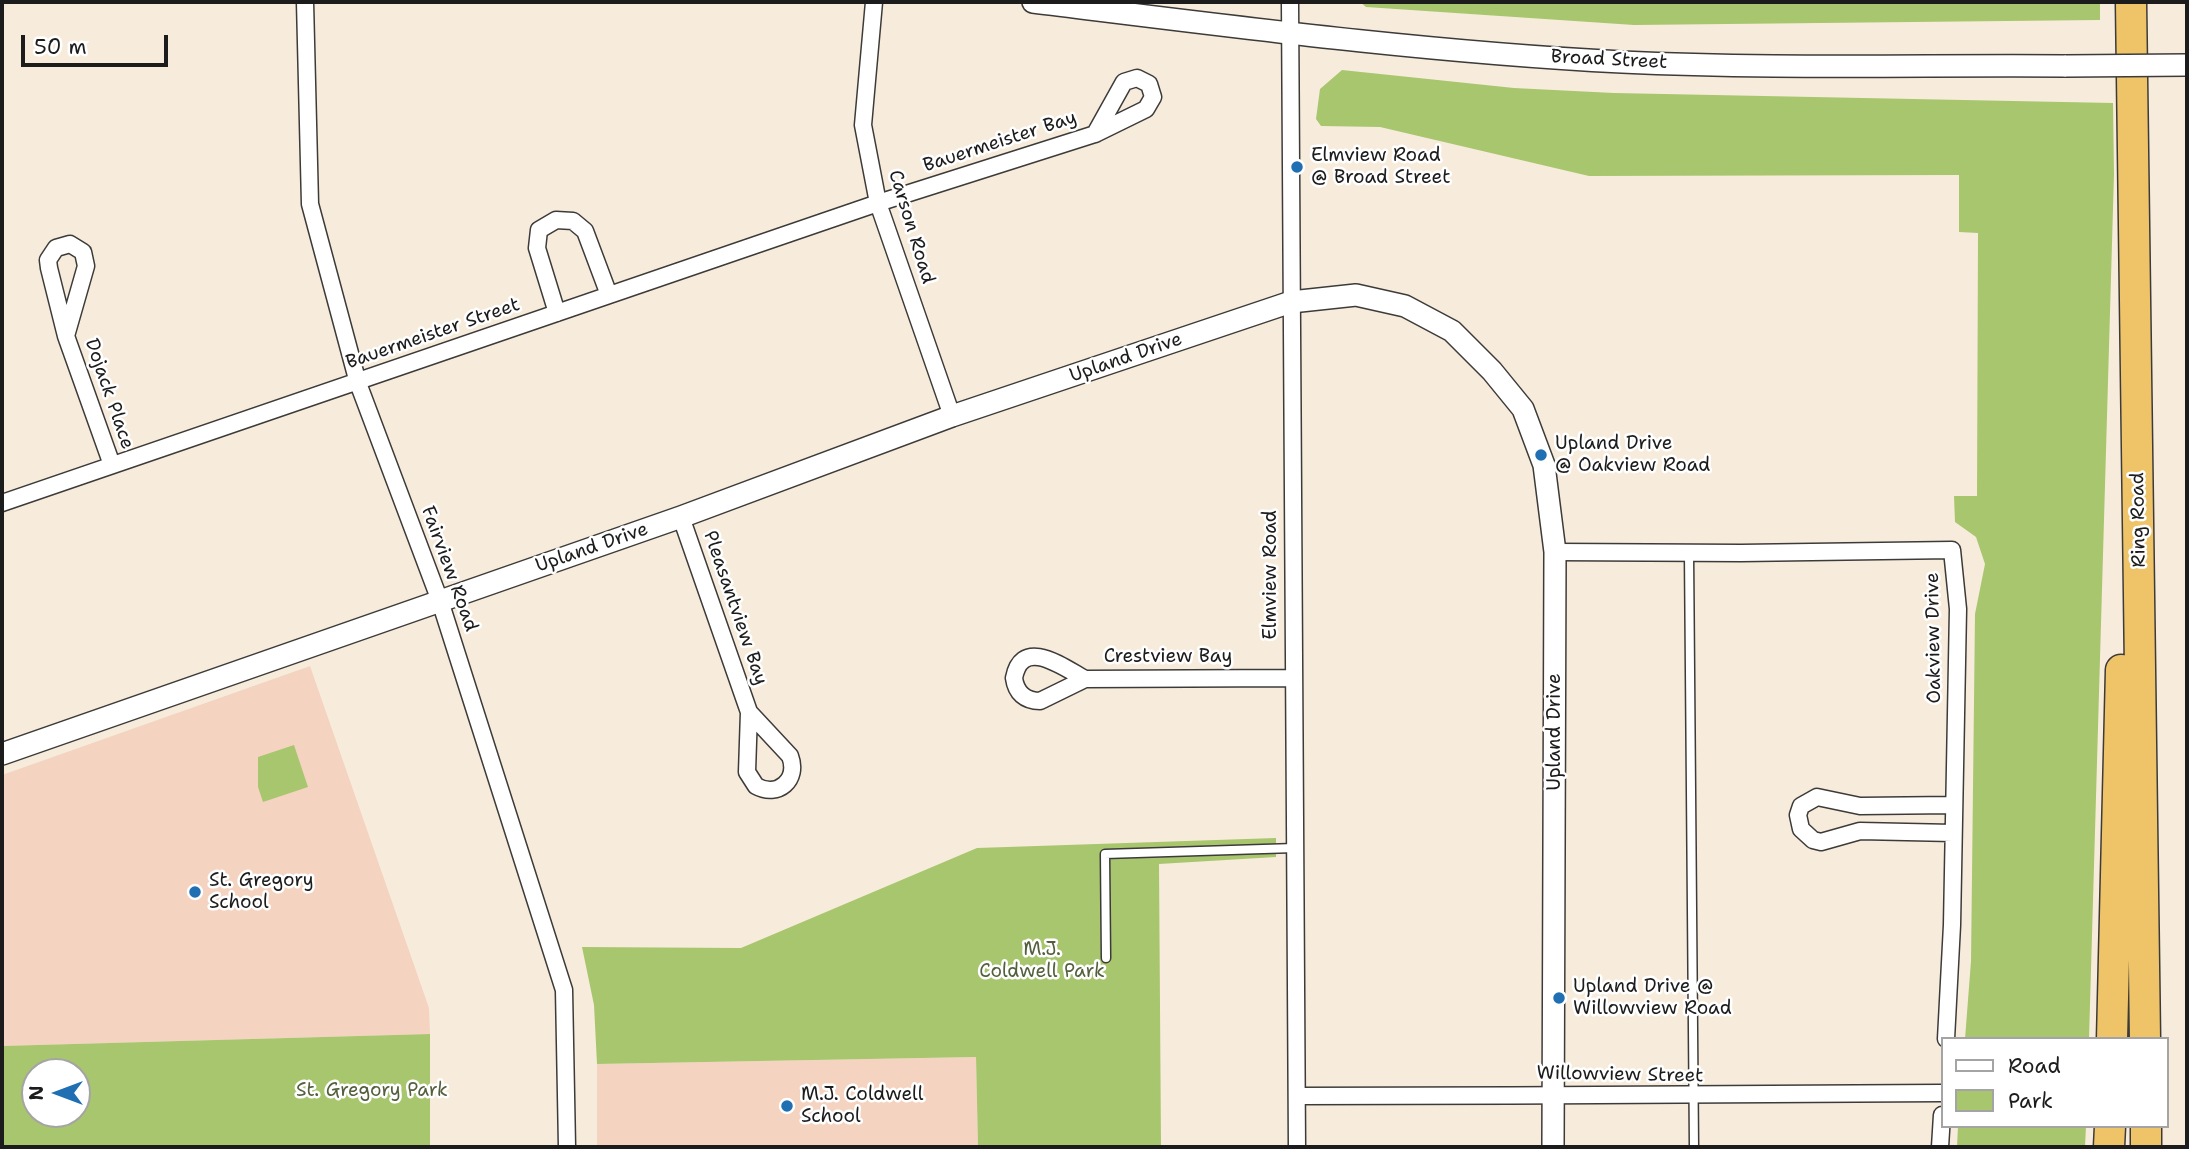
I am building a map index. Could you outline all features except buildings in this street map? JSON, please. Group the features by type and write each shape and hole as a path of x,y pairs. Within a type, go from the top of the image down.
{"highway":[{"name":"Ring Road","path":"2131,2 2135,141 2145,1037"},
{"path":"2112,1037 2135,141"},
{"path":"2109,1147 2110,1128"},
{"path":"2146,1128 2146,1147"}],"street":[{"name":"Fairview Road","path":"305,2 310,204 358,383 440,601 564,990 567,1147"},
{"name":"Carson Road","path":"874,2 863,125 878,203 952,416"},
{"name":"Broad Street","path":"1033,2 1290,34 1623,62 2187,65"},
{"name":"Elmview Road","path":"1290,2 1297,1147"},
{"name":"Bauermeister Bay","path":"878,203 1095,134"},
{"name":"Bauermeister Street","path":"2,503 878,203"},
{"path":"557,313 537,248 539,230 556,220 573,221 585,232 609,295"},
{"name":"Dojack Place","path":"66,337 86,266 83,252 70,244 56,248 48,260 66,337 112,465"},
{"name":"Upland Drive","path":"2,754 681,517 952,416 1291,302 1356,295 1405,306 1452,331 1492,371 1523,409 1544,465 1555,552 1553,1147"},
{"name":"Pleasantview Bay","path":"681,517 749,712 747,772 756,786 778,789 790,779 793,763 790,756 749,712"},
{"name":"Oakview Drive","path":"1555,552 1952,550 1958,609 1952,925 1946,1037"},
{"name":"Crestview Bay","path":"1085,679 1293,678"},
{"path":"1953,805 1860,806 1817,797 1801,806 1798,815 1806,836 1821,842 1860,831 1953,833"},
{"name":"Willowview Street","path":"1297,1096 1693,1097 1940,1093"},
{"path":"1940,1147 1941,1128"}],"lane":[{"path":"1689,553 1694,1147"},
{"path":"1106,958 1105,854 1295,848"}],"shaded area":[{"name":"St. Gregory School","path":"310,666 429,1008 430,1034 2,1046 2,775"},
{"name":"M.J. Coldwell School","path":"976,1057 978,1147 597,1147 597,1064"}],"green space":[{"path":"1360,2 2100,2 2100,20 1634,25 1366,7"},
{"path":"1342,70 1514,88 1614,93 2113,103 2114,174 2089,1037 1965,1037 1971,961 1975,614 1985,564 1976,537 1955,522 1954,496 1977,496 1978,233 1959,232 1959,175 1589,176 1380,127 1321,126 1316,119 1320,89"},
{"path":"294,745 308,787 263,802 258,787 258,757"},
{"name":"M.J. Coldwell Park","path":"1276,838 1276,857 1159,864 1161,1147 978,1147 976,1057 597,1064 594,1005 582,947 741,948 977,848"},
{"name":"St. Gregory Park","path":"430,1034 430,1147 2,1147 2,1046"},
{"path":"1958,1128 2086,1128 2085,1147 1957,1147"}],"place":[{"name":"Elmview Road @ Broad Street","path":"1297,167"},
{"name":"Upland Drive @ Oakview Road","path":"1541,455"},
{"name":"St. Gregory School","path":"195,892"},
{"name":"Upland Drive @ Willowview Road","path":"1559,998"},
{"name":"M.J. Coldwell School","path":"787,1106"}]}
